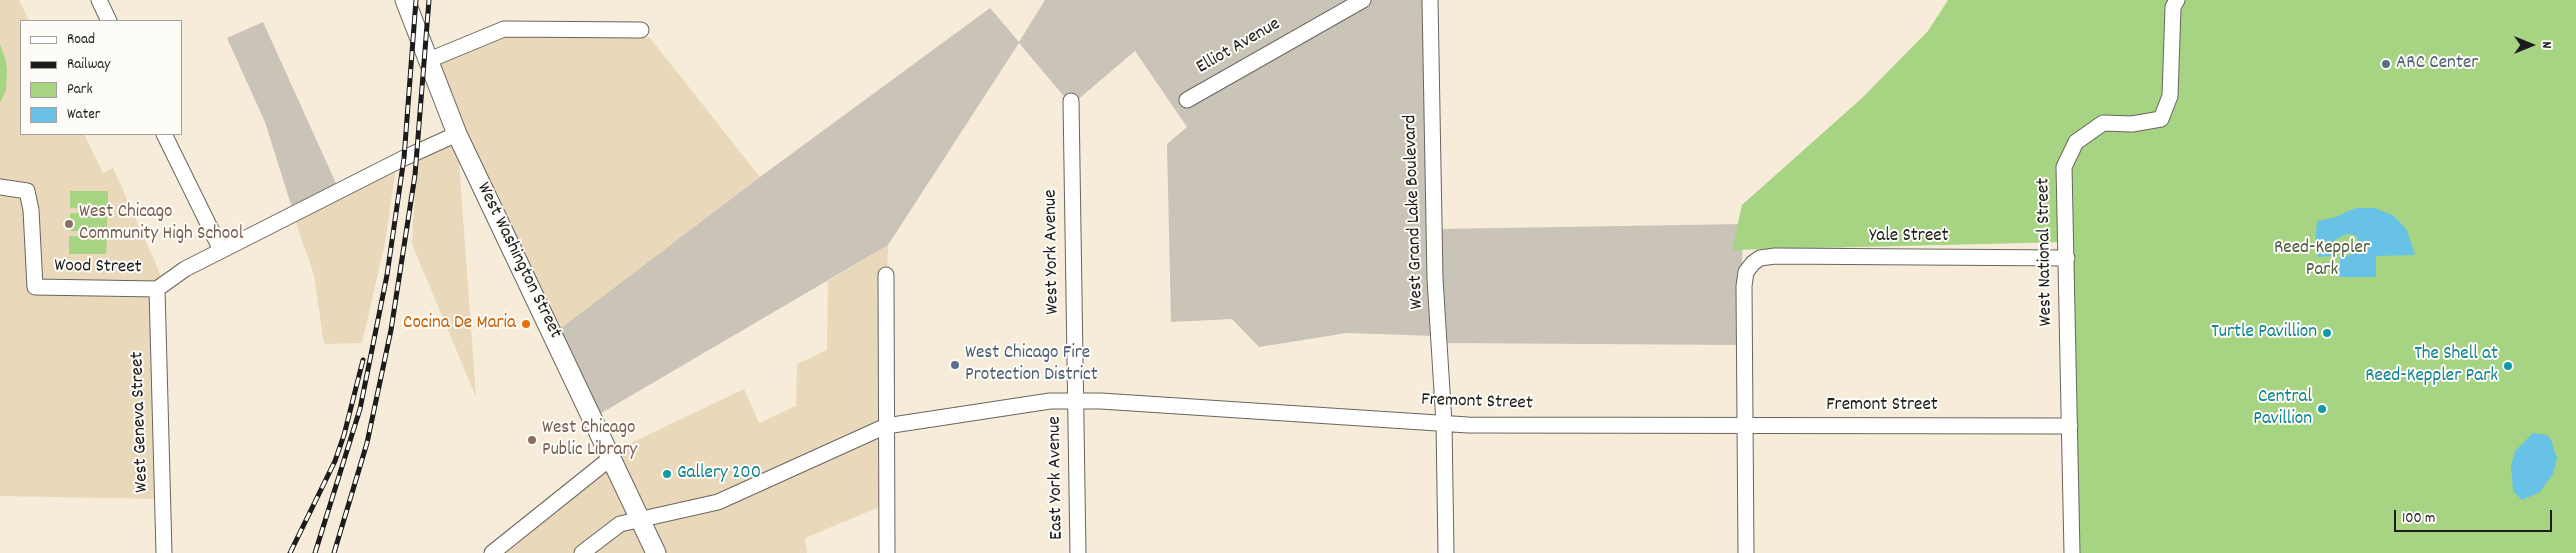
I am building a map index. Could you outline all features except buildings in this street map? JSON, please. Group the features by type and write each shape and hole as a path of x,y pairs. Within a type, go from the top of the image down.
{"main road":[{"name":"West Washington Street","path":"405,0 457,134 656,553"}],"street":[{"path":"98,0 108,20"},
{"name":"Elliot Avenue","path":"1187,100 1363,0"},
{"name":"West Grand Lake Boulevard","path":"1430,0 1436,279 1444,423 1446,553"},
{"name":"West National Street","path":"2072,553 2064,167 2076,142 2103,123 2132,124 2160,119 2170,96 2172,15 2177,0"},
{"path":"429,60 504,29 641,30"},
{"name":"West York Avenue","path":"1071,101 1076,401"},
{"name":"Wood Street","path":"0,187 27,191 30,202 35,287 157,289 182,270 404,158 457,134"},
{"path":"164,135 221,250"},
{"name":"Yale Street","path":"1745,425 1744,278 1753,263 1760,258 1775,256 2067,258"},
{"path":"886,275 887,553"},
{"name":"West Geneva Street","path":"157,289 164,553"},
{"name":"Fremont Street","path":"582,553 620,524 718,502 886,426 1050,401 1444,423 2070,426"},
{"name":"East York Avenue","path":"1076,401 1078,553"},
{"path":"1745,425 1746,553"},
{"path":"492,553 612,457"}],"shaded area":[{"name":"West Chicago Community High School","path":"0,0 19,0 29,20 20,20 20,135 84,135 103,173 113,168 161,276 154,293 159,499 0,496"},
{"path":"1045,0 1426,0 1435,336 1347,333 1259,347 1232,319 1171,322 1167,144 1187,127 1135,51 1075,102 1068,101 1019,43 888,245 598,415 557,331 760,177 990,8 1019,42"},
{"path":"263,22 339,190 293,211 265,122 227,38"},
{"path":"504,34 650,38 760,177 557,331 434,67"},
{"path":"457,134 476,397 412,244 417,151"},
{"path":"396,167 385,243 362,343 324,344 314,275 294,217"},
{"path":"1743,224 1740,345 1445,343 1437,229"},
{"path":"888,245 883,424 714,501 645,521 612,452 744,389 759,423 796,406 797,364 827,350 828,281"},
{"path":"884,430 884,505 805,538 807,553 660,553 648,527 719,505"},
{"path":"613,460 656,553 493,553"}],"green space":[{"name":"Reed-Keppler Park","path":"1948,0 2576,0 2576,553 2072,553 2067,242 1732,250 1742,205 1862,98 1928,31"},
{"path":"0,44 6,61 7,72 6,90 0,103"},
{"path":"70,191 108,191 108,209 70,208"},
{"path":"70,213 107,214 107,231 70,231"},
{"path":"69,236 107,237 106,254 69,254"}],"water":[{"path":"2356,208 2375,208 2394,216 2407,230 2415,255 2376,256 2376,277 2340,277 2340,256 2347,256 2362,248 2355,235 2346,234 2332,242 2332,256 2318,257 2318,246 2315,245 2317,221 2333,218"},
{"path":"2533,433 2547,435 2551,440 2557,458 2553,474 2540,492 2522,500 2513,491 2511,466 2515,451"}],"railway":[{"path":"315,553 360,409 387,275 404,158 416,0"},
{"path":"334,553 367,443 391,330 415,175 429,0"},
{"path":"290,553 335,461 344,435 363,360"}],"place":[{"name":"ARC Center","path":"2386,64"},
{"name":"West Chicago Community High School","path":"69,224"},
{"name":"Cocina De Maria","path":"526,324"},
{"name":"Turtle Pavillion","path":"2327,333"},
{"name":"West Chicago Fire Protection District","path":"955,365"},
{"name":"The Shell at Reed-Keppler Park","path":"2508,366"},
{"name":"Central Pavillion","path":"2322,409"},
{"name":"West Chicago Public Library","path":"532,440"},
{"name":"Gallery 200","path":"667,474"}]}
